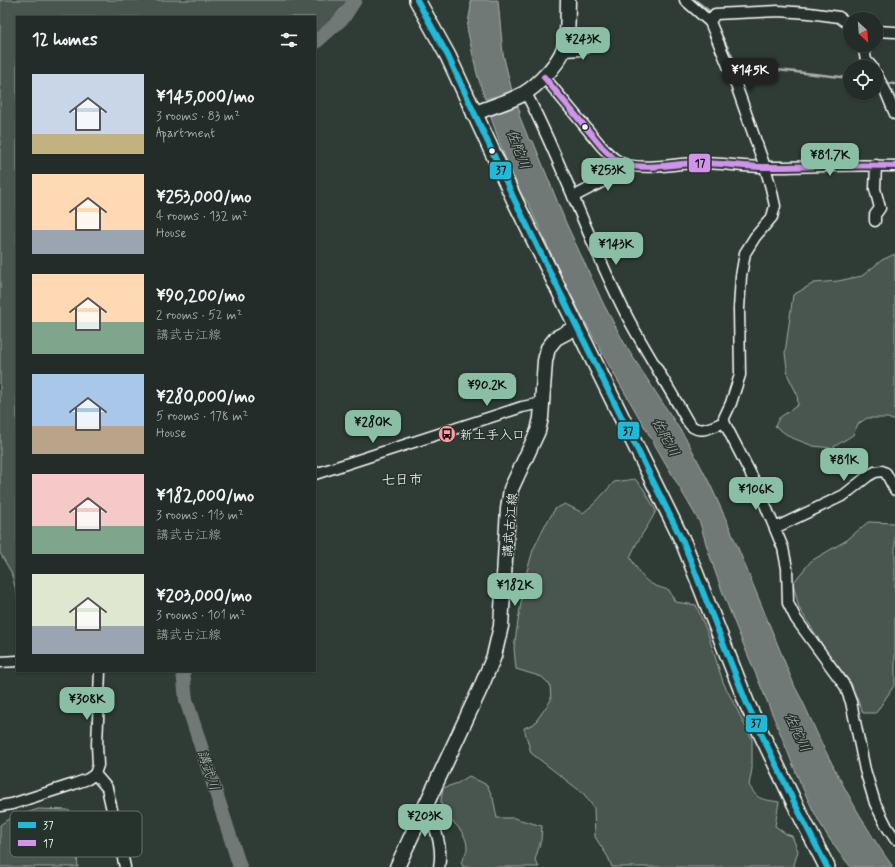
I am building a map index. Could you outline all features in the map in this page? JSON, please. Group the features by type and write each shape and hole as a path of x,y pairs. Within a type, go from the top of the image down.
{"main road":[{"path":"479,112 522,95 557,64 564,51 567,37 568,0"},
{"path":"422,2 448,56 479,112 515,201 684,544 747,704 827,867"},
{"name":"講武古江線","path":"397,867 494,656 501,626 508,509 511,489 538,431 541,418 545,361 548,348 556,338 577,326"}],"street":[{"path":"685,0 712,19 765,167 774,206 772,218 755,238 745,253 740,276 740,375 724,418 724,422 758,490 783,548 788,568 788,603 796,619 845,686 851,702 865,770 876,803 887,828 895,839"},
{"path":"712,19 715,14 745,12 801,13 839,17 843,20"},
{"path":"883,31 895,32"},
{"path":"564,51 582,50 591,43"},
{"path":"544,77 612,158 625,164 637,166 667,166 698,163 765,167 895,166"},
{"path":"883,88 895,114"},
{"path":"522,95 543,126 573,197 629,319 691,427 701,430 724,422"},
{"path":"573,197 619,173 625,164"},
{"path":"875,221 875,215 880,208 875,189 876,165"},
{"path":"316,474 522,407 542,403"},
{"path":"775,528 844,495 875,472 882,471 886,473 895,490"},
{"path":"0,662 16,661"},
{"path":"0,806 12,804 74,784 88,779 95,774 98,765 97,746 100,672"},
{"path":"95,774 107,788 112,811"},
{"path":"425,808 433,823 441,854 439,867"},
{"path":"123,857 125,867"}],"shaded area":[{"path":"0,0 349,0 316,35 316,16 16,16 16,590 11,572 0,553"},
{"path":"895,254 895,421 888,418 867,418 858,424 853,435 832,448 813,446 790,437 775,426 779,418 798,405 797,394 788,376 785,353 793,295 814,283 838,281 862,276 882,260"},
{"path":"635,479 643,488 656,511 630,557 645,579 654,585 669,590 675,602 696,605 708,634 723,682 752,739 752,769 749,785 758,797 779,802 775,826 786,834 792,836 798,851 794,865 795,867 612,867 608,857 595,837 594,808 584,794 531,753 524,728 534,724 551,700 550,685 542,677 516,669 514,648 525,578 533,550 555,509 565,504 583,513 595,503 614,482"},
{"path":"868,522 895,523 895,684 876,713 863,713 851,683 825,649 799,608 793,583 811,561 847,540"},
{"path":"469,776 487,785 493,798 497,818 514,818 542,826 541,840 535,860 539,867 463,867 461,862 467,850 465,837 459,828 442,813 441,800 443,788 458,783"},
{"path":"38,809 69,811 32,811"},
{"path":"10,819 10,857 77,857 78,867 0,867 0,825"}],"water":[{"path":"470,0 498,0 503,54 512,91 485,99 477,74 467,28 471,6"},
{"name":"佐陀川","path":"517,103 520,112 519,115 529,140 533,141 566,223 604,305 627,348 688,442 710,484 729,526 795,687 820,740 856,809 893,867 851,867 837,850 814,812 732,618 700,523 603,355 566,286 528,203 523,197 512,175 490,115"}],"waterway":[{"name":"講武川","path":"316,42 344,17 355,0"},
{"path":"695,0 709,11 711,15"},
{"path":"716,25 734,60 751,67 843,77"},
{"path":"884,83 895,84"},
{"name":"講武川","path":"183,672 186,700 240,867"}],"transit line":[{"name":"37","path":"417,0 448,56 515,201 684,544 747,704 827,867"},
{"name":"17","path":"544,77 602,147 616,160 623,164 645,167 691,163 767,167 847,165 895,166"}],"place":[{"name":"新土手入口","path":"447,434"}],"district":[{"name":"七日市","path":"402,479"}]}
